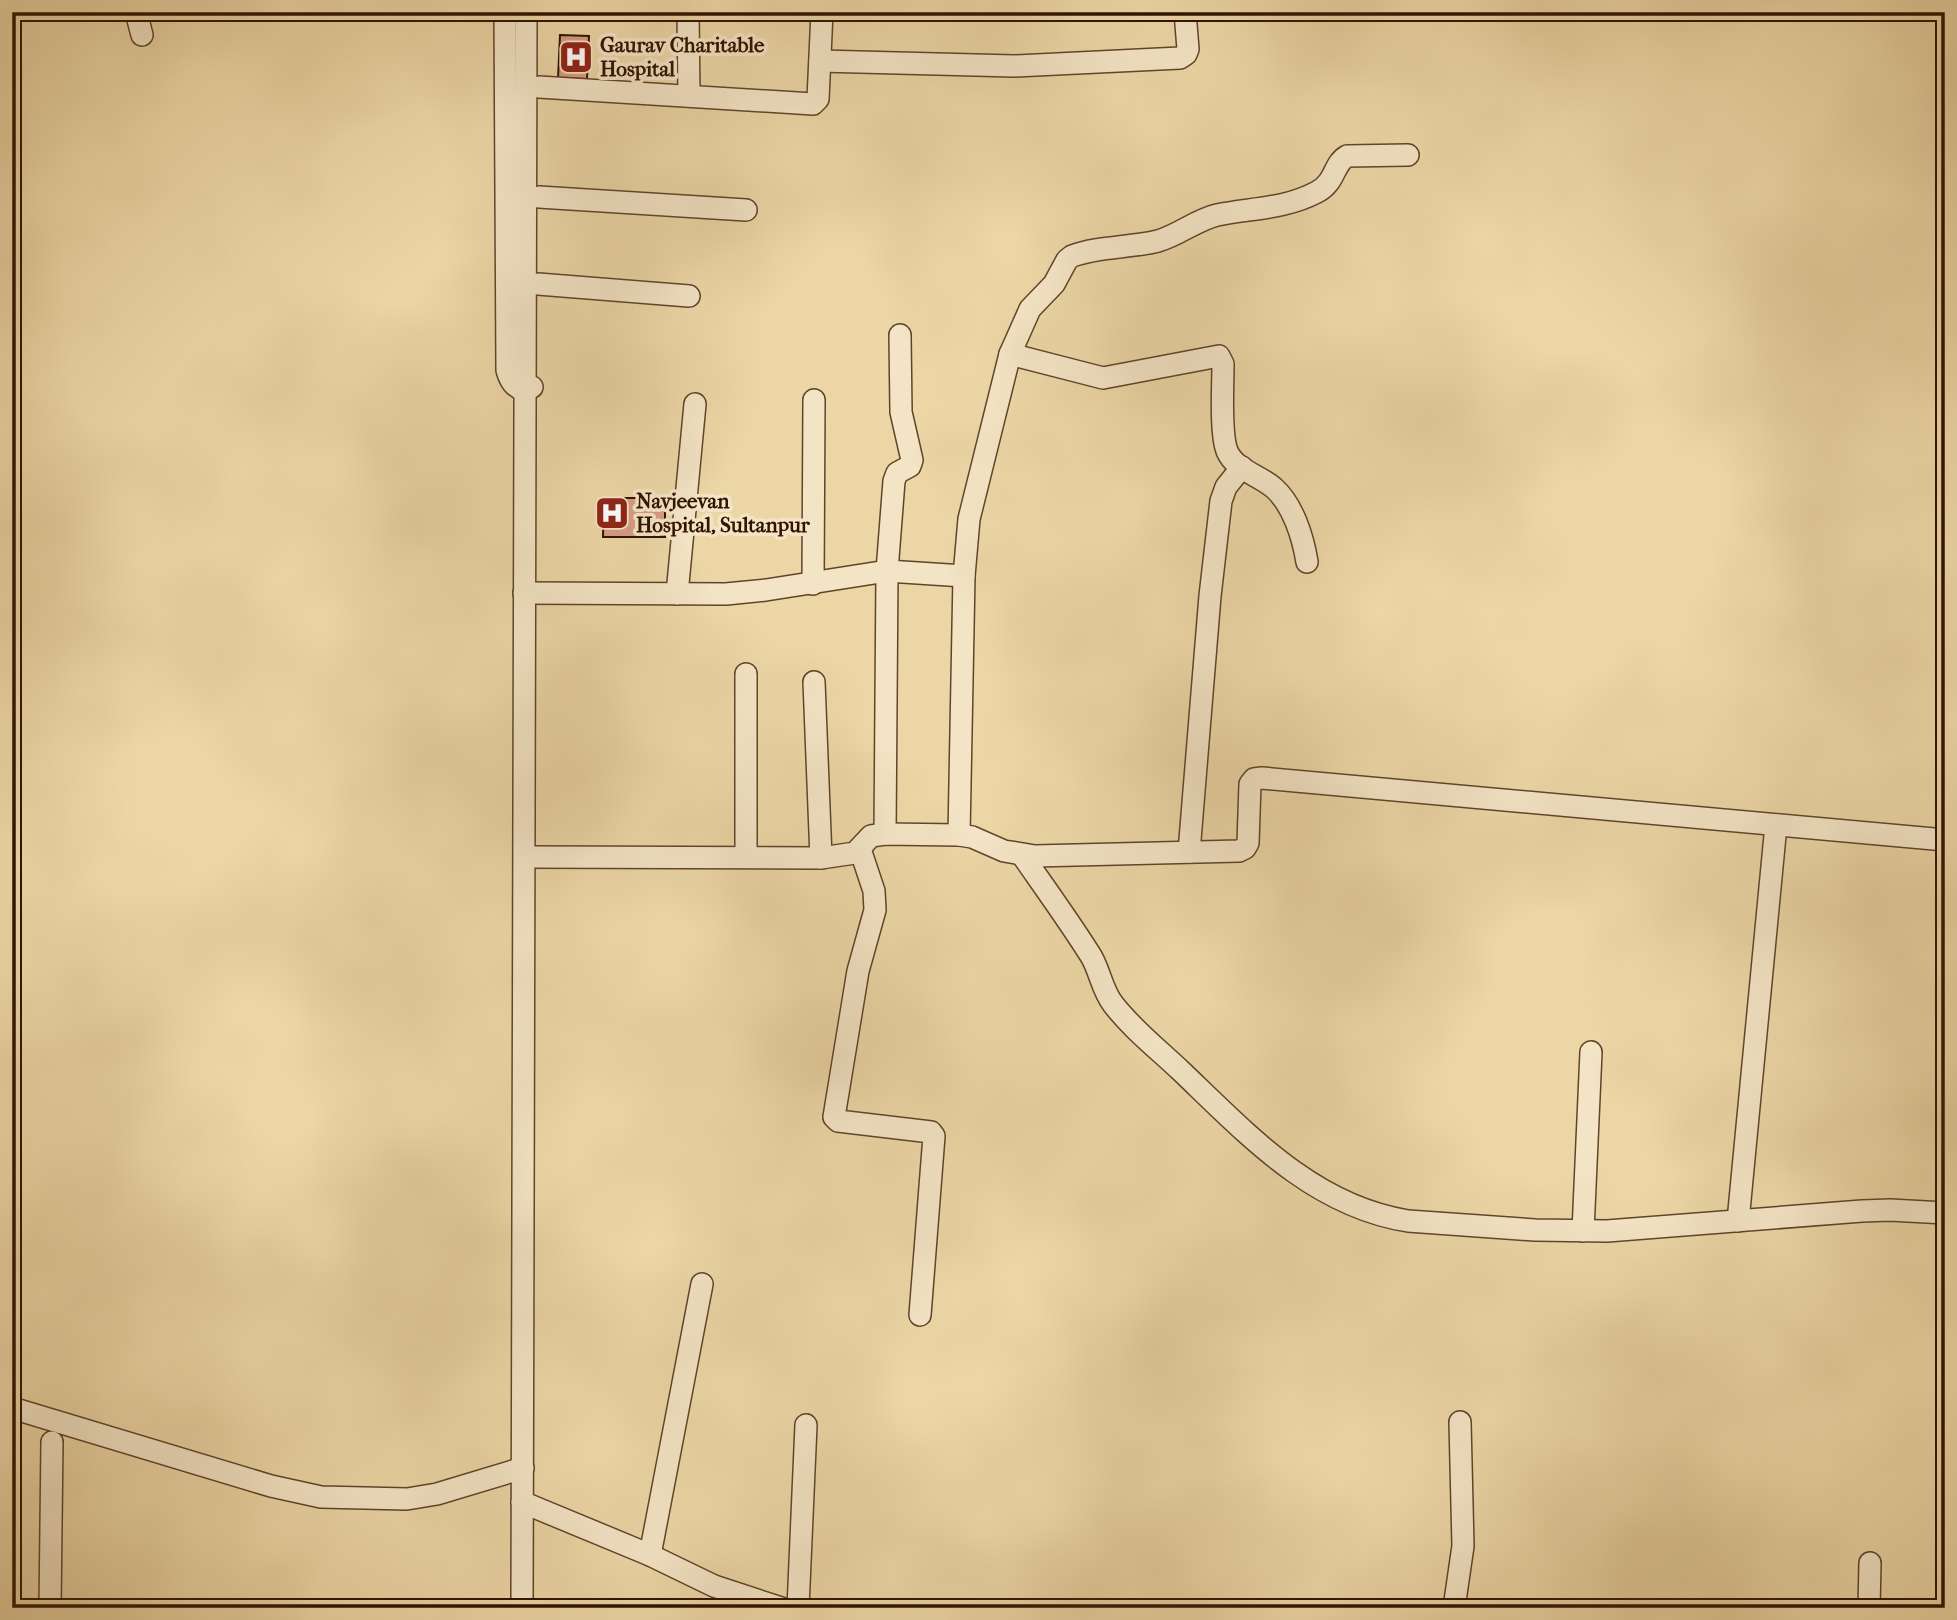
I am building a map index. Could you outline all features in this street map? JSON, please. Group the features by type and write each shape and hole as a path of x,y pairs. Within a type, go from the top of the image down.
{"street":[{"path":"136,12 142,35"},
{"path":"505,12 507,370 512,383 525,391"},
{"path":"522,1608 526,12"},
{"path":"525,391 533,387 538,374 538,12"},
{"path":"688,12 688,96"},
{"path":"539,87 813,104 818,99 822,12"},
{"path":"820,61 1014,66 1180,58 1188,49 1185,12"},
{"path":"959,835 964,576 969,519 1010,354 1030,309 1054,284 1072,256 1149,243 1213,216 1265,210 1292,202 1324,187 1334,177 1340,160 1347,156 1408,155"},
{"path":"538,197 746,210"},
{"path":"538,284 689,296"},
{"path":"885,834 887,571 894,481 897,473 910,466 912,460 901,412 900,335"},
{"path":"1010,354 1103,378 1219,356 1223,364 1226,450 1236,464 1273,487 1285,501 1301,537 1307,562"},
{"path":"813,583 814,400"},
{"path":"677,594 695,404"},
{"path":"1189,852 1210,596 1221,500 1226,487 1241,467"},
{"path":"524,593 726,594 887,571 964,576"},
{"path":"746,674 747,857"},
{"path":"814,682 821,858"},
{"path":"525,857 821,858 848,855 860,849 871,836 885,834 959,835 1022,855 1239,851 1248,843 1250,784 1254,779 1262,778 1945,840"},
{"path":"1738,1221 1776,825"},
{"path":"860,849 874,891 875,910 858,971 834,1117 838,1121 930,1132 934,1136 920,1315"},
{"path":"1022,855 1091,956 1114,1006 1280,1163 1307,1182 1358,1209 1383,1217 1522,1229 1583,1231 1890,1210 1945,1213"},
{"path":"1583,1231 1591,1052"},
{"path":"650,1555 702,1284"},
{"path":"12,1408 271,1486 321,1497 407,1499 437,1494 523,1468"},
{"path":"1454,1608 1463,1546 1460,1422"},
{"path":"798,1608 806,1425"},
{"path":"50,1608 52,1442"},
{"path":"522,1502 650,1555 714,1586 781,1608"},
{"path":"1870,1563 1870,1608"}],"building":[{"path":"560,35 589,36 587,79 558,78"},
{"path":"604,498 665,498 665,537 603,537"}],"place":[{"name":"Gaurav Charitable Hospital","path":"576,57"},
{"name":"Navjeevan Hospital, Sultanpur","path":"612,513"}]}
